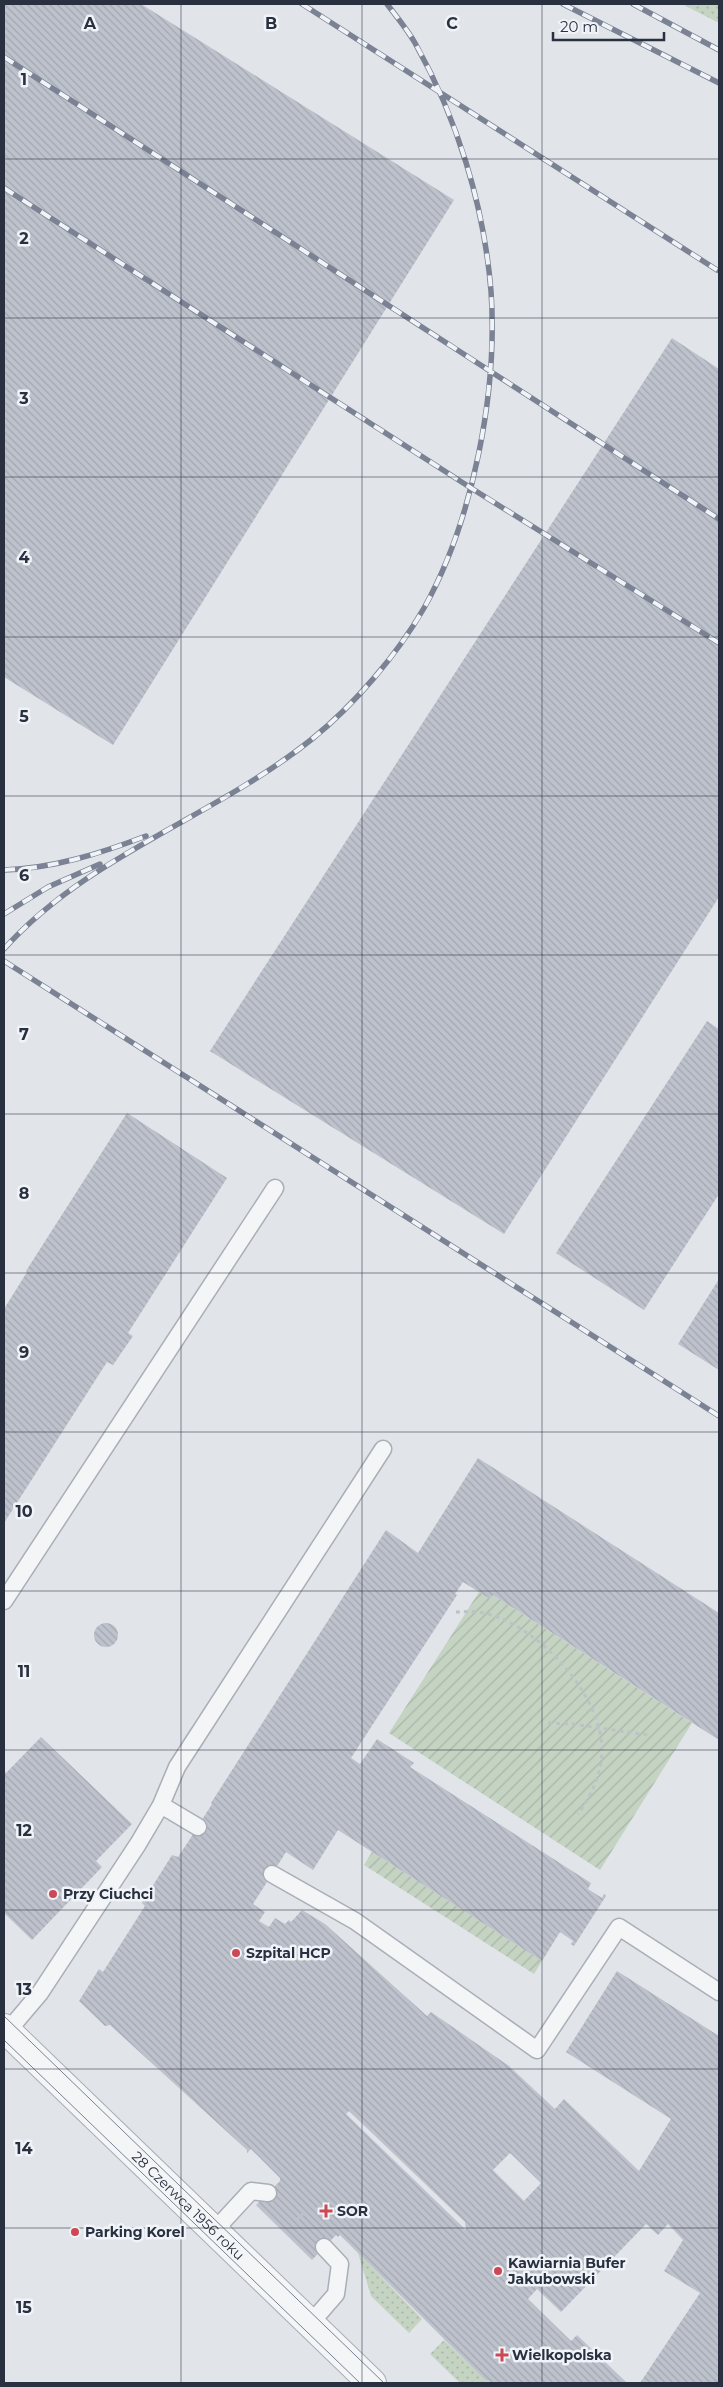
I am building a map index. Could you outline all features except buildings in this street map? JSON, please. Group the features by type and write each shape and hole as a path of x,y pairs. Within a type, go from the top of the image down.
{"street":[{"name":"28 Czerwca 1956 roku","path":"6,2030 372,2383"}],"lane":[{"path":"4,1601 275,1188"},
{"path":"6,2030 40,1993 138,1844 161,1805 177,1767 383,1449"},
{"path":"161,1805 198,1827"},
{"path":"272,1874 355,1921 537,2050 619,1927 719,1992"},
{"path":"214,2231 251,2191 268,2193"},
{"path":"310,2324 336,2294 340,2264 324,2247"}],"path":[{"path":"456,1612 480,1612 504,1620 527,1631 564,1665 578,1684 598,1728 602,1751 598,1775 591,1797 578,1814"},
{"path":"548,1723 572,1724 648,1735"},
{"path":"296,2221 308,2208"}],"green space":[{"path":"682,4 719,4 719,23"},
{"path":"479,1592 490,1599 493,1595 692,1723 600,1870 389,1733"},
{"path":"372,1852 542,1961 534,1974 364,1865"},
{"path":"358,2253 422,2319 409,2333 371,2296"},
{"path":"444,2340 486,2381 488,2380 492,2383 460,2383 430,2354"}],"tram line":[{"path":"4,2016 384,2383"},
{"path":"4,2040 360,2383"}],"railway":[{"path":"302,4 717,270"},
{"path":"4,949 37,916 74,888 153,838 235,792 274,767 328,726 359,695 401,644 424,608 441,574 469,496 486,412 492,330 491,291 482,227 475,195 456,132 444,101 415,43 387,4"},
{"path":"563,4 719,83"},
{"path":"633,4 719,50"},
{"path":"4,57 719,519"},
{"path":"4,188 471,488 719,643"},
{"path":"4,870 23,869 76,859 146,836"},
{"path":"4,914 48,887 100,864"},
{"path":"4,961 719,1416"}],"place":[{"name":"Przy Ciuchci","path":"53,1894"},
{"name":"Szpital HCP","path":"236,1953"},
{"name":"SOR","path":"326,2211"},
{"name":"Parking Korel","path":"75,2232"},
{"name":"Kawiarnia Bufer Jakubowski","path":"498,2271"},
{"name":"Wielkopolska","path":"502,2355"}]}
